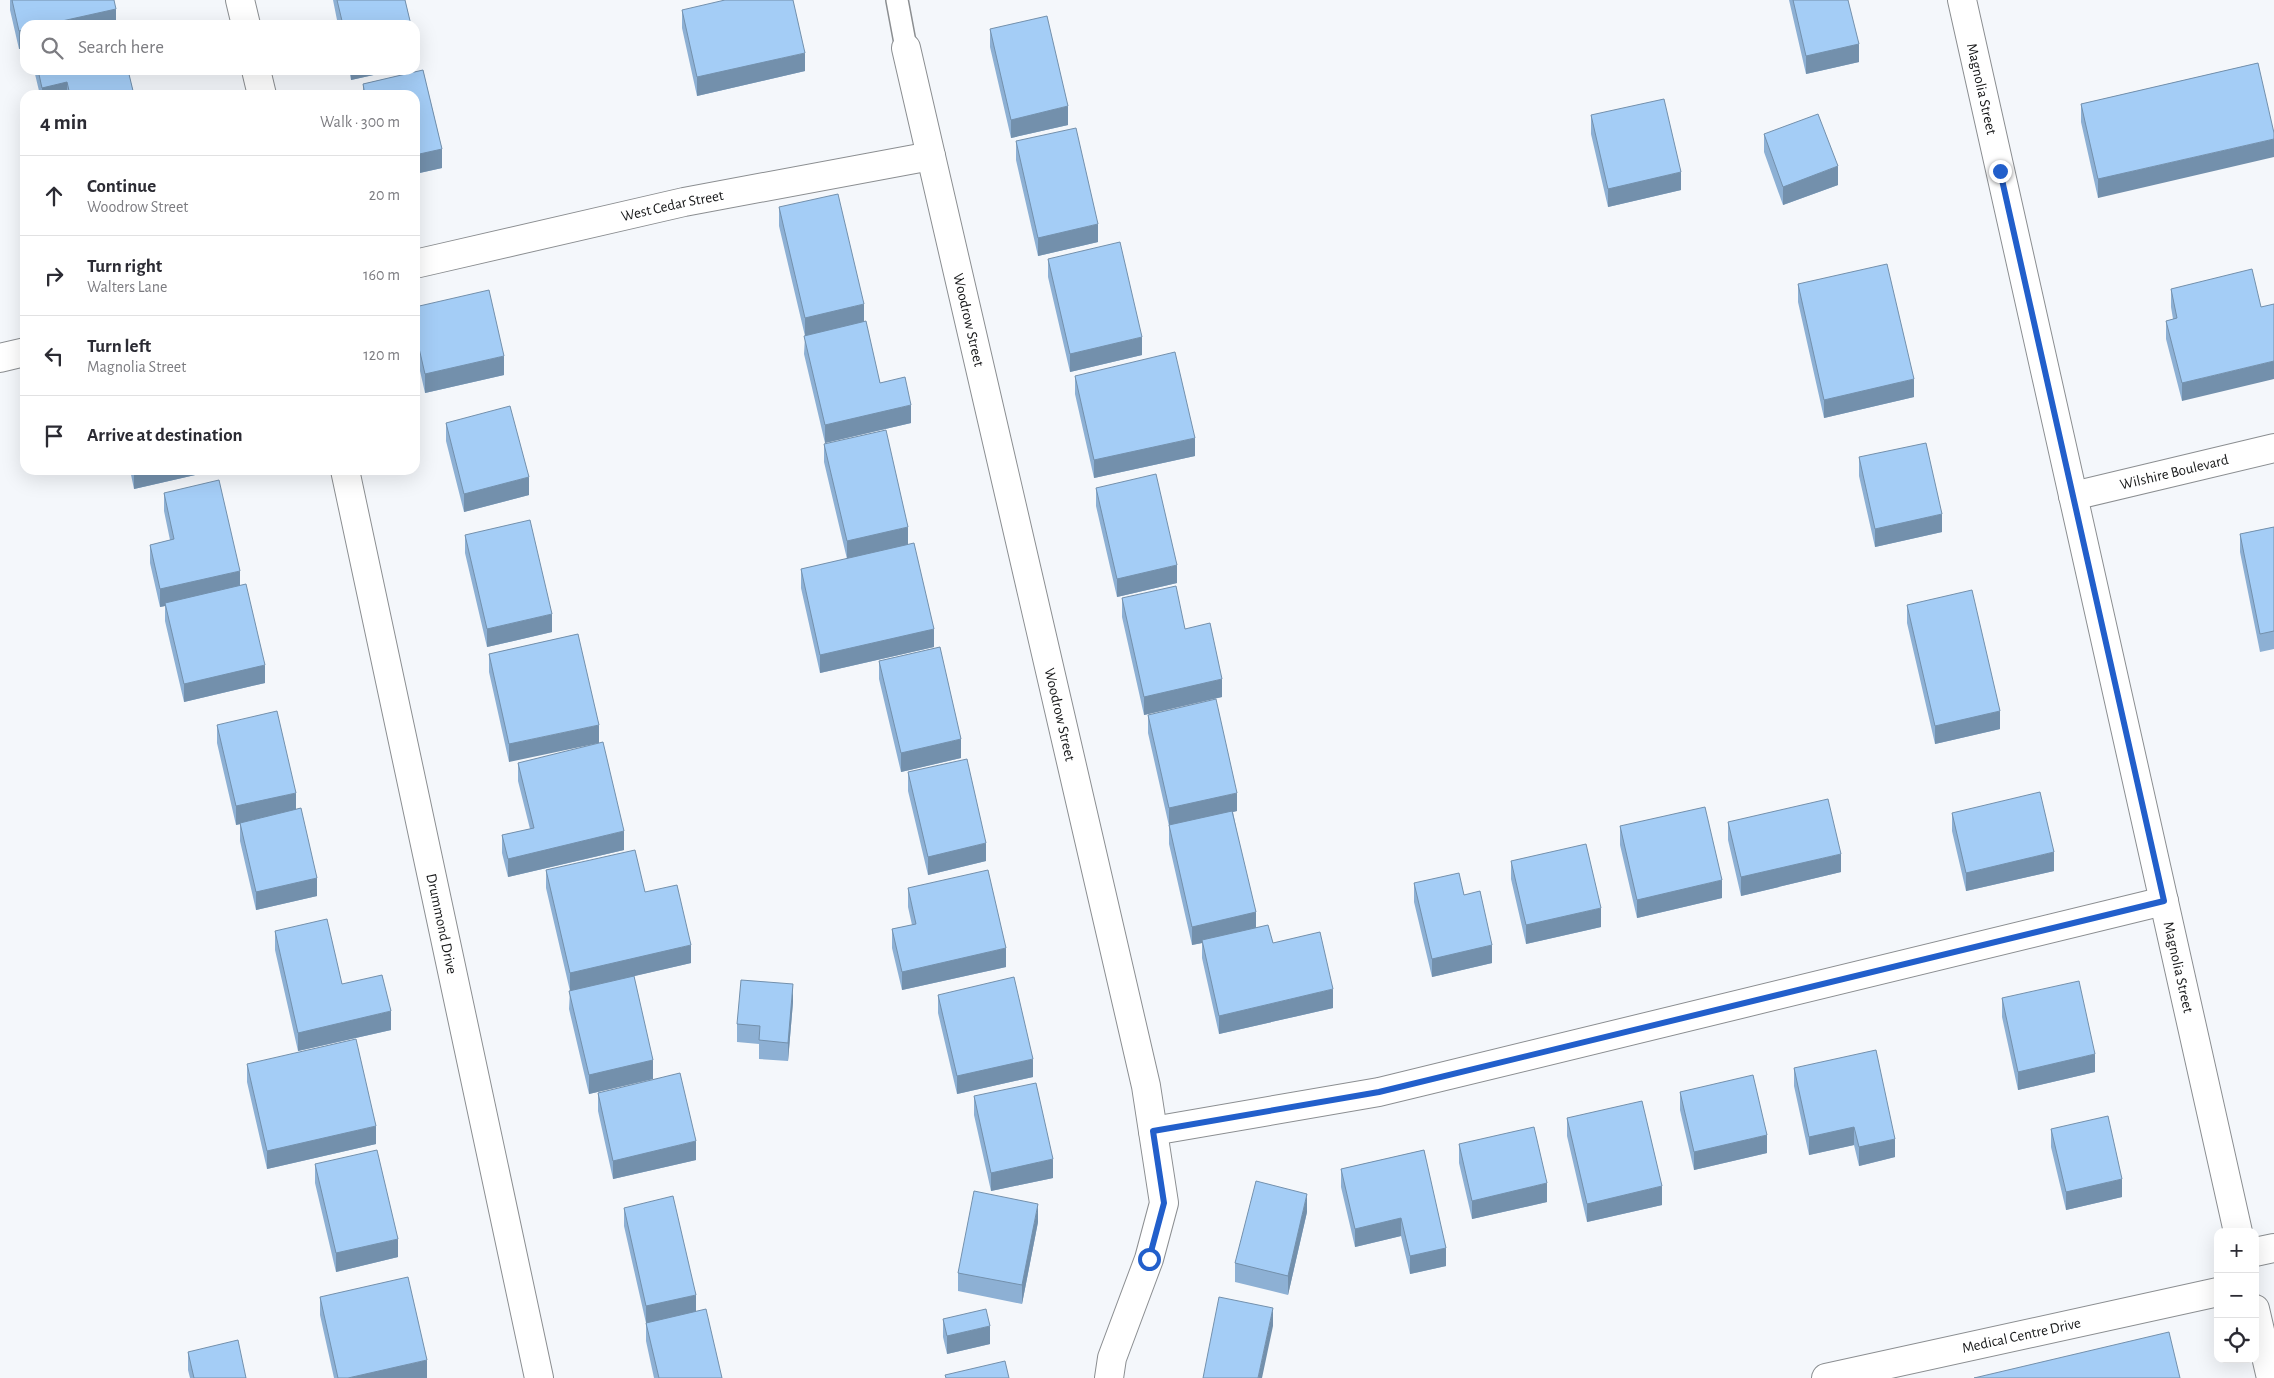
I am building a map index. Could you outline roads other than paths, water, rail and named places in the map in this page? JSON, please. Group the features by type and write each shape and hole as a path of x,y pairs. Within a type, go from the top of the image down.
{"street":[{"path":"240,0 245,20"},
{"name":"Magnolia Street","path":"1962,0 2237,1228"},
{"name":"Woodrow Street","path":"906,48 1146,1086 1164,1203 1149,1259 1112,1358 1109,1378"},
{"path":"257,75 261,90"},
{"name":"West Cedar Street","path":"420,263 684,202 930,156"},
{"path":"0,358 20,353"},
{"name":"Wilshire Boulevard","path":"2073,496 2274,448"},
{"name":"Drummond Drive","path":"346,475 539,1378"},
{"path":"1153,1131 1379,1092 2164,901"},
{"path":"2259,1251 2274,1248"},
{"name":"Medical Centre Drive","path":"1840,1376 2214,1293"},
{"path":"2257,1318 2271,1378"}],"lane":[{"path":"897,0 906,48"}]}
